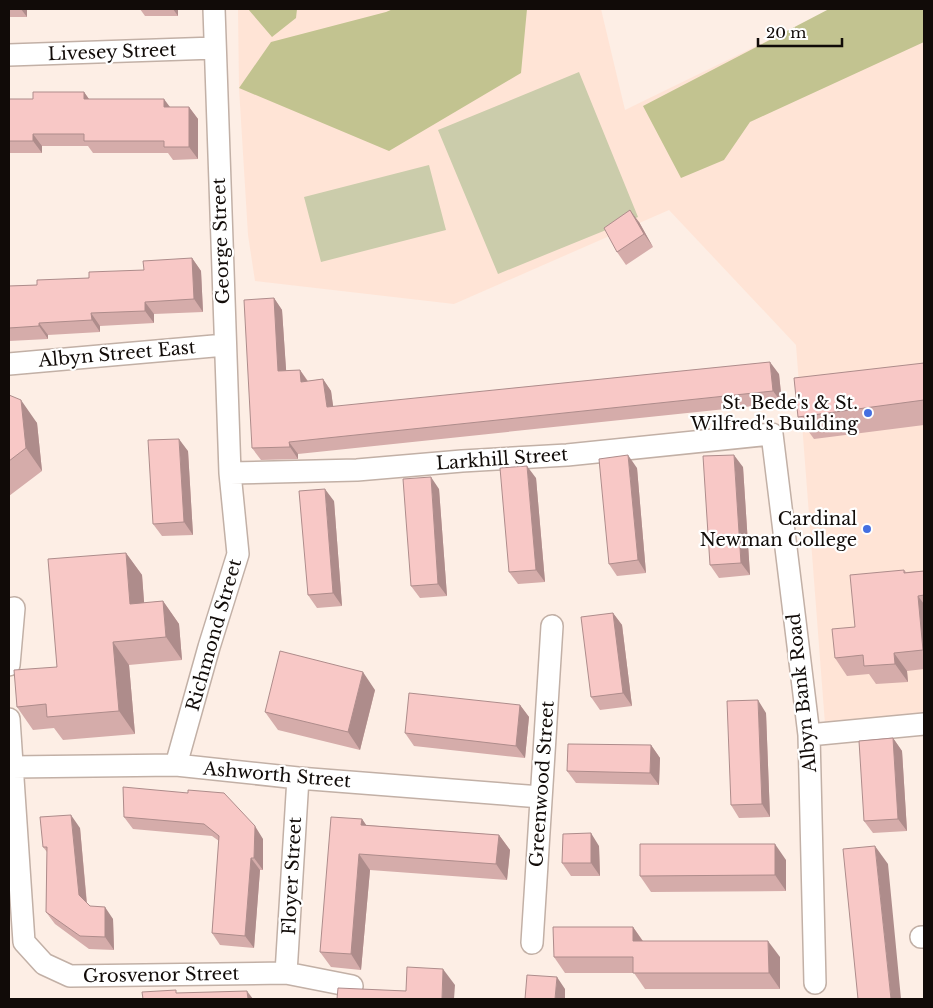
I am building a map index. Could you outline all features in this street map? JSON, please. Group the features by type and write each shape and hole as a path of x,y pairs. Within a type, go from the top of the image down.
{"street":[{"name":"George Street","path":"214,9 230,473"},
{"name":"Livesey Street","path":"9,55 215,48"},
{"name":"Albyn Street East","path":"9,364 225,345"},
{"name":"Larkhill Street","path":"230,473 357,470 567,455 772,434"},
{"name":"Albyn Bank Road","path":"772,434 810,735 815,983"},
{"name":"Richmond Street","path":"176,765 209,647 238,554 230,473"},
{"path":"9,665 14,608"},
{"name":"Greenwood Street","path":"532,943 552,626"},
{"name":"Grosvenor Street","path":"9,719 24,942 44,964 70,976 286,974 352,986"},
{"path":"810,735 924,724"},
{"name":"Ashworth Street","path":"12,767 176,765 298,778 542,797"},
{"name":"Floyer Street","path":"286,974 298,778"}],"shaded area":[{"name":"Cardinal Newman College","path":"238,9 601,9 625,110 832,9 924,9 924,713 825,724 796,345 669,210 454,304 255,281 248,235 239,88"}],"green space":[{"path":"248,9 297,9 296,18 272,37"},
{"path":"393,9 527,9 521,73 389,151 239,88 271,42"},
{"path":"829,9 924,9 924,42 750,122 724,160 681,178 643,106"},
{"path":"579,72 638,217 498,274 438,130"},
{"path":"429,165 446,230 321,262 304,197"}],"building":[{"path":"33,92 84,92 84,99 164,99 164,107 189,107 189,147 164,147 164,141 84,141 84,134 33,134 33,141 9,141 9,99 33,99"},
{"path":"630,210 644,234 617,252 604,228"},
{"path":"192,258 194,299 145,302 145,311 91,313 92,320 39,323 39,326 9,328 9,286 37,285 37,280 89,278 89,272 144,270 143,261"},
{"path":"274,298 278,371 300,370 301,382 323,379 327,407 770,362 773,391 289,442 290,447 252,448 244,300"},
{"path":"924,363 924,400 798,417 794,378"},
{"path":"9,395 21,400 26,448 9,461"},
{"path":"179,439 184,522 153,524 148,440"},
{"path":"628,455 638,560 609,564 599,459"},
{"path":"734,455 741,563 710,565 703,456"},
{"path":"527,466 536,570 509,572 500,468"},
{"path":"431,477 438,584 411,586 403,479"},
{"path":"325,489 333,593 308,595 299,491"},
{"path":"126,553 130,604 163,601 166,637 113,642 119,711 47,717 46,704 17,707 14,670 57,667 48,559"},
{"path":"904,570 904,573 924,571 924,595 918,596 923,650 894,653 895,664 864,666 863,655 835,658 832,629 855,627 850,575"},
{"path":"613,613 623,693 591,697 581,617"},
{"path":"280,651 363,672 348,732 265,712"},
{"path":"409,693 520,705 516,746 405,733"},
{"path":"758,700 762,804 731,805 727,701"},
{"path":"893,738 898,819 864,821 859,741"},
{"path":"568,744 651,745 650,773 567,771"},
{"path":"123,787 188,793 188,790 224,793 255,826 254,858 251,858 245,936 212,933 219,836 204,824 124,817"},
{"path":"71,815 79,895 90,906 105,907 105,937 80,936 46,912 47,847 43,847 40,817"},
{"path":"331,817 362,819 361,825 499,835 496,864 359,854 351,954 320,952"},
{"path":"591,833 591,863 562,863 563,834"},
{"path":"640,844 775,844 775,875 640,876"},
{"path":"875,846 891,999 858,999 843,849"},
{"path":"553,927 633,927 633,941 768,941 769,973 633,973 633,957 554,957"},
{"path":"407,967 443,969 442,999 337,999 338,988 406,991"},
{"path":"527,975 557,977 555,999 525,999"},
{"path":"176,990 176,993 247,991 248,999 143,999 142,992"}],"place":[{"name":"St. Bede's & St. Wilfred's Building","path":"868,413"},
{"name":"Cardinal Newman College","path":"867,529"}]}
